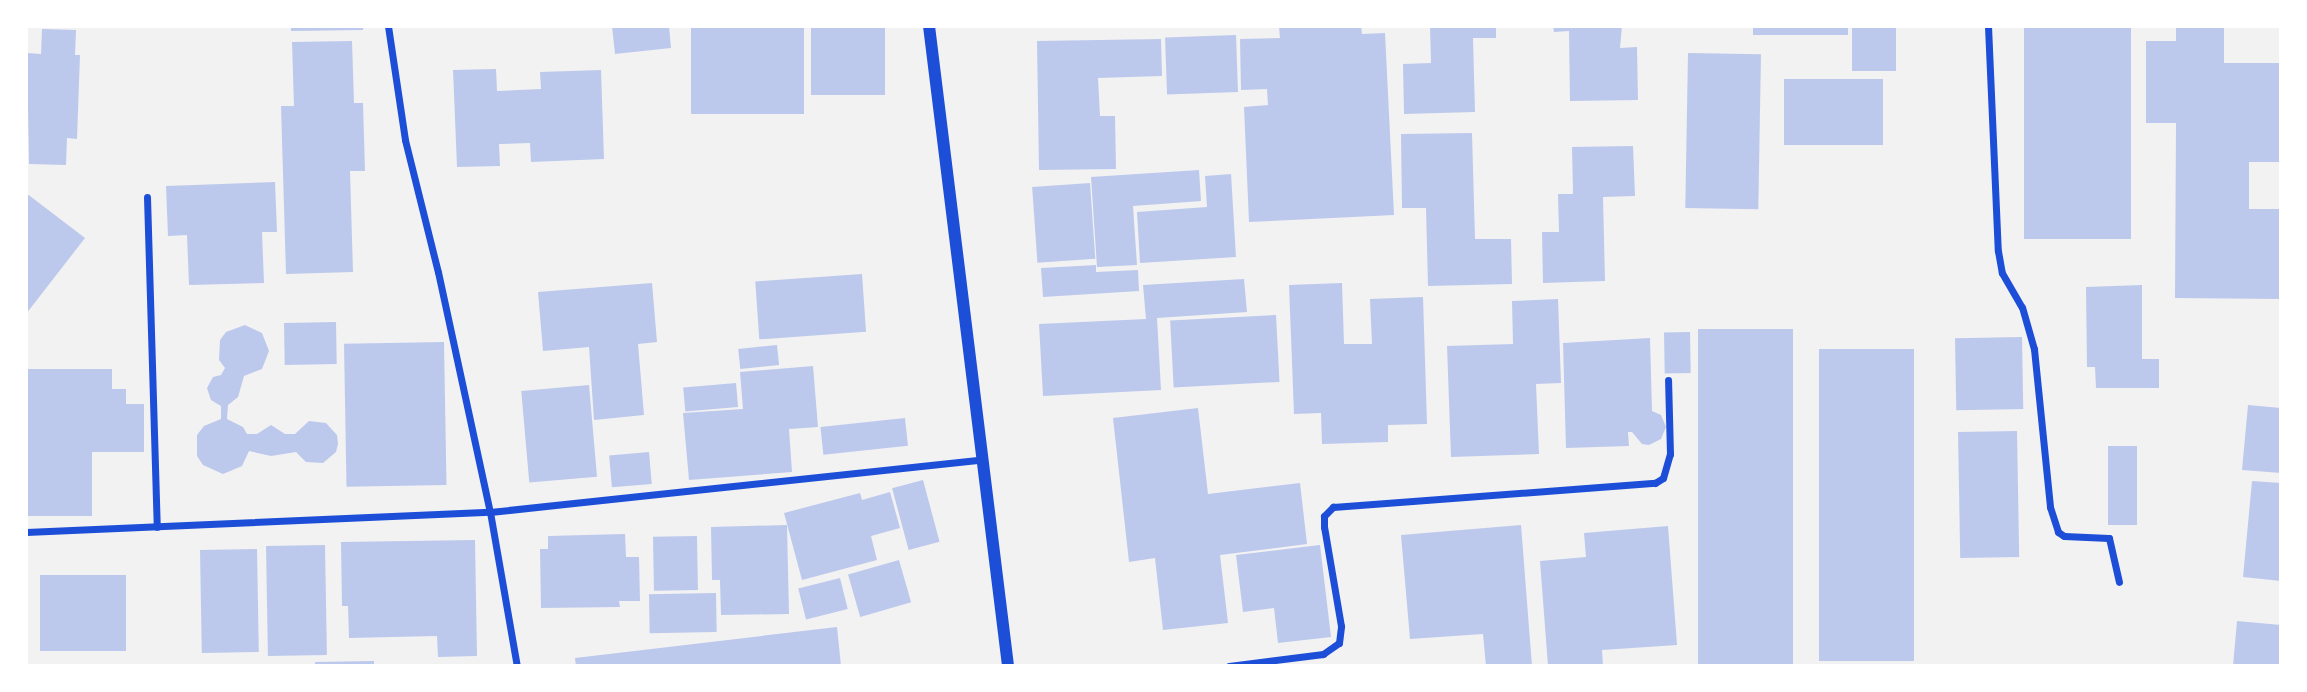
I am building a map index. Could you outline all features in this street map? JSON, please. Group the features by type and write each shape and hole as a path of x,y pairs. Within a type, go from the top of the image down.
{"street":[{"path":"388,26 405,140 438,272 490,512 517,666"},
{"path":"929,26 1008,666"},
{"path":"1987,26 1998,251 2002,273 2022,307 2034,349 2050,507 2057,532 2064,536 2109,538 2119,582"},
{"path":"147,197 157,527"},
{"path":"1229,666 1323,654 1339,643 1341,626 1324,527 1324,516 1334,507 1655,483 1663,478 1670,454 1668,380"},
{"path":"26,532 490,512 982,459"}],"building":[{"path":"291,26 363,26 363,30 291,31"},
{"path":"612,26 669,26 671,48 615,54"},
{"path":"691,26 804,26 804,114 691,114"},
{"path":"811,26 885,26 885,95 811,95"},
{"path":"1361,26 1362,34 1385,33 1394,215 1249,222 1244,107 1268,105 1267,89 1241,90 1240,39 1280,38 1279,27"},
{"path":"1430,26 1496,26 1496,38 1473,38 1475,112 1404,114 1403,64 1431,63"},
{"path":"1553,26 1622,26 1620,48 1637,47 1638,100 1570,101 1569,31 1554,32"},
{"path":"1753,26 1848,26 1848,35 1753,35"},
{"path":"1852,26 1896,26 1896,71 1852,71"},
{"path":"2024,26 2131,26 2131,239 2024,239"},
{"path":"2176,26 2224,26 2224,63 2281,63 2281,162 2249,162 2249,209 2281,209 2281,299 2175,298 2176,123 2146,123 2146,41 2176,41"},
{"path":"42,29 76,30 75,55 80,55 77,139 67,138 66,165 29,164 27,53 41,54"},
{"path":"1236,35 1238,92 1167,94 1165,37"},
{"path":"1161,39 1162,76 1098,78 1100,116 1115,116 1116,169 1039,170 1037,41"},
{"path":"352,41 354,103 363,103 365,171 350,171 353,272 286,274 281,106 294,106 292,42"},
{"path":"1688,53 1761,54 1758,209 1685,208"},
{"path":"496,69 497,91 541,89 540,72 601,70 604,159 531,162 530,143 499,144 500,166 457,167 453,70"},
{"path":"1784,79 1883,79 1883,145 1784,145"},
{"path":"1472,133 1475,239 1511,239 1512,284 1428,286 1426,208 1402,208 1401,134"},
{"path":"1633,146 1635,196 1603,197 1605,281 1543,283 1542,232 1559,232 1558,194 1573,194 1572,147"},
{"path":"1199,170 1201,201 1133,206 1137,265 1097,267 1091,177"},
{"path":"1231,174 1236,257 1140,263 1137,212 1207,207 1205,176"},
{"path":"275,182 277,232 262,232 264,283 189,285 187,235 168,236 166,186"},
{"path":"1090,183 1095,259 1037,263 1032,187"},
{"path":"26,193 85,238 26,314"},
{"path":"1096,265 1096,272 1138,270 1139,291 1043,297 1041,268"},
{"path":"862,274 866,332 759,339 755,281"},
{"path":"1244,279 1247,312 1157,318 1161,390 1043,396 1039,324 1146,319 1143,285"},
{"path":"652,283 657,342 638,344 644,415 594,420 589,347 543,351 538,292"},
{"path":"1342,283 1344,344 1372,344 1370,299 1423,297 1427,424 1388,425 1388,442 1322,444 1321,413 1294,414 1289,285"},
{"path":"2142,285 2142,359 2159,359 2159,388 2096,388 2095,367 2087,367 2086,287"},
{"path":"1558,299 1561,383 1536,384 1539,454 1451,457 1447,346 1513,344 1512,301"},
{"path":"1276,315 1280,382 1174,387 1170,321"},
{"path":"336,322 337,364 285,365 284,323"},
{"path":"245,325 262,333 269,351 262,369 244,376 238,397 228,405 227,419 243,427 247,434 257,434 271,425 285,434 295,434 309,421 326,423 337,435 338,444 336,452 323,463 306,462 296,452 271,456 249,451 242,466 223,474 203,465 197,456 197,435 204,426 221,419 221,406 211,400 207,388 213,377 221,375 225,368 219,360 220,340 226,332"},
{"path":"1698,329 1793,329 1793,666 1698,666"},
{"path":"1664,332 1690,332 1691,373 1665,373"},
{"path":"2022,337 2023,409 1956,410 1955,338"},
{"path":"1650,338 1652,411 1661,415 1666,427 1661,439 1649,445 1642,444 1632,432 1628,432 1629,446 1566,448 1563,343"},
{"path":"444,342 446,485 347,487 344,344"},
{"path":"777,345 779,365 740,369 738,349"},
{"path":"1819,349 1914,349 1914,661 1819,661"},
{"path":"813,366 818,427 789,429 792,472 689,480 683,413 743,409 740,372"},
{"path":"26,369 112,369 112,389 126,389 126,404 144,404 144,452 92,452 92,516 26,516"},
{"path":"736,383 738,407 685,412 683,388"},
{"path":"589,385 597,477 529,483 521,391"},
{"path":"2248,405 2281,408 2281,473 2242,470"},
{"path":"1198,408 1208,494 1300,483 1307,544 1220,555 1228,623 1163,630 1155,558 1129,562 1113,418"},
{"path":"905,418 908,446 823,455 820,427"},
{"path":"2017,431 2019,557 1960,558 1958,432"},
{"path":"2108,446 2137,446 2137,525 2108,525"},
{"path":"649,452 652,484 612,487 609,455"},
{"path":"923,480 940,542 909,550 892,488"},
{"path":"2252,481 2281,483 2281,581 2243,577"},
{"path":"890,492 900,528 871,536 877,560 802,580 784,513 860,493 862,500"},
{"path":"787,525 789,614 721,615 720,580 712,580 711,527"},
{"path":"1521,525 1532,666 1486,666 1483,634 1410,639 1401,535"},
{"path":"1668,526 1677,645 1602,650 1603,666 1548,666 1540,561 1586,557 1584,533"},
{"path":"625,534 626,557 639,557 640,601 619,601 620,607 541,608 540,549 548,549 548,536"},
{"path":"697,536 698,590 654,591 653,537"},
{"path":"475,540 477,656 438,657 437,636 349,638 348,606 342,606 341,542"},
{"path":"325,545 327,655 268,656 266,546"},
{"path":"1320,545 1331,637 1278,643 1274,608 1243,612 1236,555"},
{"path":"257,549 259,652 202,653 200,550"},
{"path":"899,560 911,602 860,617 848,575"},
{"path":"40,575 126,575 126,651 40,651"},
{"path":"840,578 848,609 806,619 798,588"},
{"path":"716,593 717,632 650,633 649,594"},
{"path":"2237,621 2281,625 2281,666 2233,666"},
{"path":"837,627 841,666 576,666 575,658"},
{"path":"374,661 374,666 315,666 315,662"}]}
